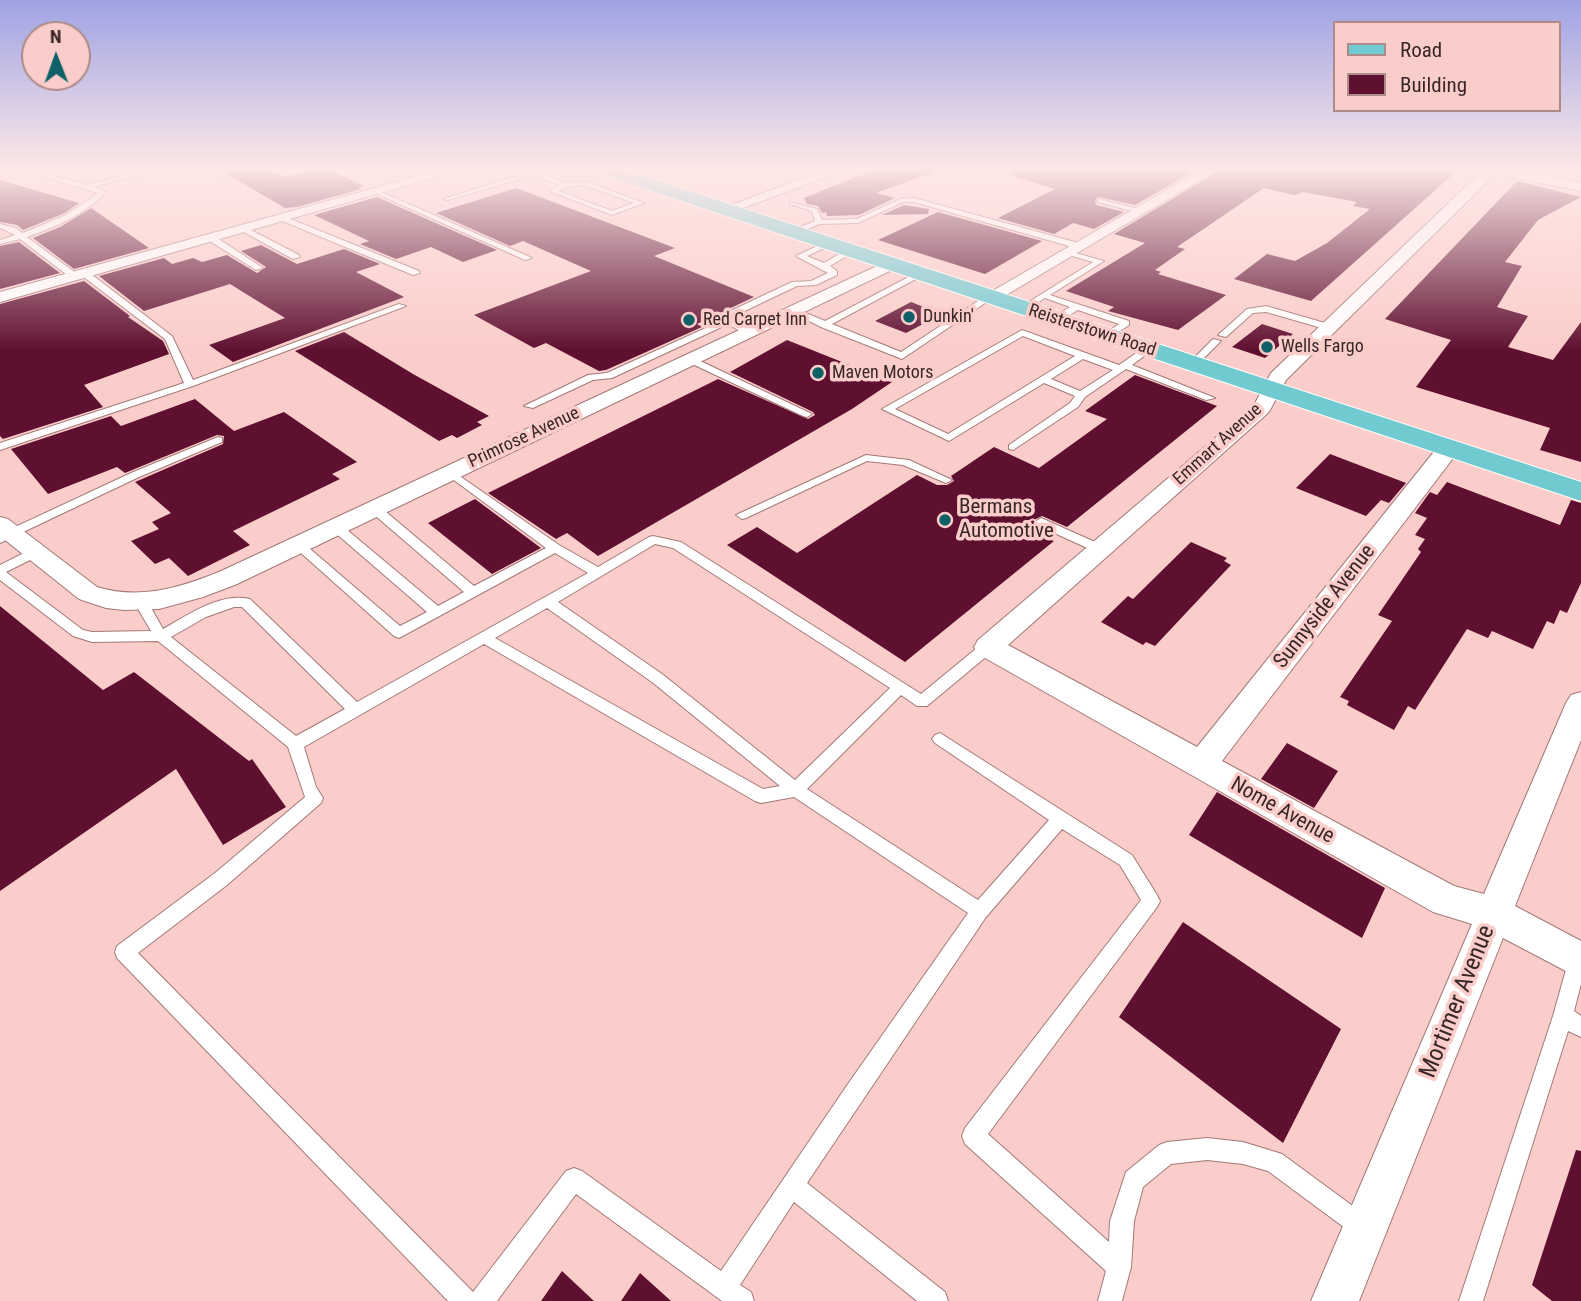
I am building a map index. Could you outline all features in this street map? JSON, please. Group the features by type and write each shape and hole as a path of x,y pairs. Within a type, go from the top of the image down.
{"main road":[{"name":"Reisterstown Road","path":"786,230 990,297 1033,302 1067,313 1108,336 1581,492"}],"street":[{"path":"0,297 242,230"},
{"path":"990,297 1107,230"},
{"name":"Emmart Avenue","path":"988,647 1262,408 1278,377 1429,230"},
{"name":"Primrose Avenue","path":"4,532 36,552 88,593 104,600 147,602 202,590 892,264"},
{"name":"Sunnyside Avenue","path":"1200,766 1449,448"},
{"name":"Nome Avenue","path":"988,647 1446,900 1495,914 1580,960"},
{"name":"Mortimer Avenue","path":"1335,1301 1581,703"}],"lane":[{"path":"7,230 79,275 169,338 190,384"},
{"path":"0,242 22,237 37,230"},
{"path":"246,230 296,257"},
{"path":"311,230 416,273"},
{"path":"463,230 528,258"},
{"path":"748,332 723,318 785,288 795,284 813,283 834,273 831,245 824,230"},
{"path":"831,245 848,230"},
{"path":"1011,230 1074,249 1100,261 1033,302"},
{"path":"211,238 259,268"},
{"path":"824,325 921,274"},
{"path":"793,311 902,356 990,297"},
{"path":"0,447 190,384 249,360 402,306"},
{"path":"1193,364 1256,309 1266,309 1329,327"},
{"path":"529,406 591,377 609,376 728,321"},
{"path":"1082,355 948,438 887,409 1023,333 1210,398"},
{"path":"1013,447 1074,405 1081,395 1148,349"},
{"path":"691,360 807,414"},
{"path":"1043,379 1081,395"},
{"path":"4,532 118,485 146,468 218,440"},
{"path":"742,515 866,458 905,462 946,480"},
{"path":"451,473 555,548 598,573"},
{"path":"375,509 474,593"},
{"path":"1041,522 1100,550"},
{"path":"336,527 437,613"},
{"path":"295,744 653,541 677,545 922,702 988,647"},
{"path":"298,545 400,633 555,548"},
{"path":"36,552 0,572 78,633 92,637 161,636 215,608 234,601 244,602 355,709"},
{"path":"147,602 161,636 295,744 309,790 315,798 221,879 124,952 466,1301"},
{"path":"548,602 657,678 796,790 980,911"},
{"path":"484,638 761,796 796,790 899,688"},
{"path":"940,739 1126,860 1151,901 973,1136 1119,1267"},
{"path":"482,1301 574,1179 733,1295 792,1186 980,911 1060,819"},
{"path":"1471,1301 1572,1021 1580,960"},
{"path":"1111,1301 1119,1267 1122,1221 1134,1180 1167,1153 1207,1149 1243,1153 1274,1162 1365,1229"},
{"path":"792,1186 936,1301"}],"building":[{"path":"53,230 122,230 149,248 74,269 33,238"},
{"path":"345,230 451,230 497,250 463,262 431,247 396,259 360,244 369,241"},
{"path":"473,230 627,230 675,248 654,256 754,297 697,324 702,327 599,371 546,343 534,348 474,315 591,271 523,241 510,246"},
{"path":"900,230 1002,230 1042,241 985,274 878,240"},
{"path":"1039,230 1061,230 1054,234"},
{"path":"1121,230 1202,230 1177,247 1185,249 1155,270 1161,272 1158,274 1226,295 1178,330 1108,311 1114,307 1066,291 1145,243 1114,234"},
{"path":"1344,230 1391,230 1311,301 1234,279 1267,254 1295,261 1327,243"},
{"path":"1470,230 1530,230 1505,262 1522,266 1497,307 1528,316 1508,347 1553,360 1581,322 1581,462 1540,450 1550,428 1416,387 1451,340 1385,319"},
{"path":"19,242 60,273 0,289 0,246"},
{"path":"261,245 297,264 344,249 380,264 356,272 404,297 233,362 209,345 285,318 230,284 144,311 99,276 164,258 172,264 193,258 202,262 227,255 257,273 266,267 241,251"},
{"path":"84,281 163,341 169,354 84,385 103,407 3,439 0,436 0,304"},
{"name":"Dunkin'","path":"911,302 942,314 906,333 875,321"},
{"path":"1262,324 1293,334 1265,358 1232,347"},
{"path":"344,332 489,416 477,422 482,425 457,438 452,435 439,441 295,351"},
{"path":"787,340 892,382 852,409 598,556 567,533 556,539 488,493 718,379 808,419 815,415 813,412 730,372"},
{"name":"Bermans Automotive","path":"1135,375 1217,406 1067,527 1042,516 1034,520 1036,527 1055,536 1051,540 1054,541 905,662 727,545 757,527 797,553 917,475 937,485 947,485 954,481 951,476 994,447 1039,468 1107,419 1085,411"},
{"path":"195,399 234,431 284,412 357,462 332,474 340,479 233,531 250,545 188,576 169,558 155,564 131,541 159,529 152,522 171,513 135,482 223,444 224,436 217,435 125,473 117,467 48,494 11,449 111,416 121,426"},
{"path":"1330,454 1406,483 1389,503 1381,500 1366,516 1296,488"},
{"path":"1447,482 1560,525 1571,500 1581,503 1581,583 1567,613 1560,610 1554,624 1547,621 1533,649 1492,631 1488,638 1467,629 1415,710 1408,706 1394,730 1347,705 1349,701 1340,697 1392,621 1378,615 1421,552 1418,549 1425,539 1415,535 1427,518 1415,513 1430,492 1437,495"},
{"path":"475,499 541,548 492,574 428,523"},
{"path":"1191,542 1227,558 1224,561 1231,565 1155,646 1146,642 1143,645 1101,622 1128,596 1133,599"},
{"path":"0,606 103,690 134,672 249,761 252,759 286,807 223,845 176,769 0,891"},
{"path":"1287,743 1338,771 1314,808 1261,779"},
{"path":"1217,792 1385,888 1362,938 1189,835"},
{"path":"1183,922 1341,1029 1283,1143 1119,1017"},
{"path":"1576,1150 1581,1151 1581,1301 1552,1301 1532,1285"},
{"path":"562,1271 594,1301 541,1301"},
{"path":"640,1273 671,1301 621,1301"}],"place":[{"name":"Dunkin'","path":"909,317"},
{"name":"Red Carpet Inn","path":"689,320"},
{"name":"Wells Fargo","path":"1267,347"},
{"name":"Maven Motors","path":"818,373"},
{"name":"Bermans Automotive","path":"945,520"}]}
